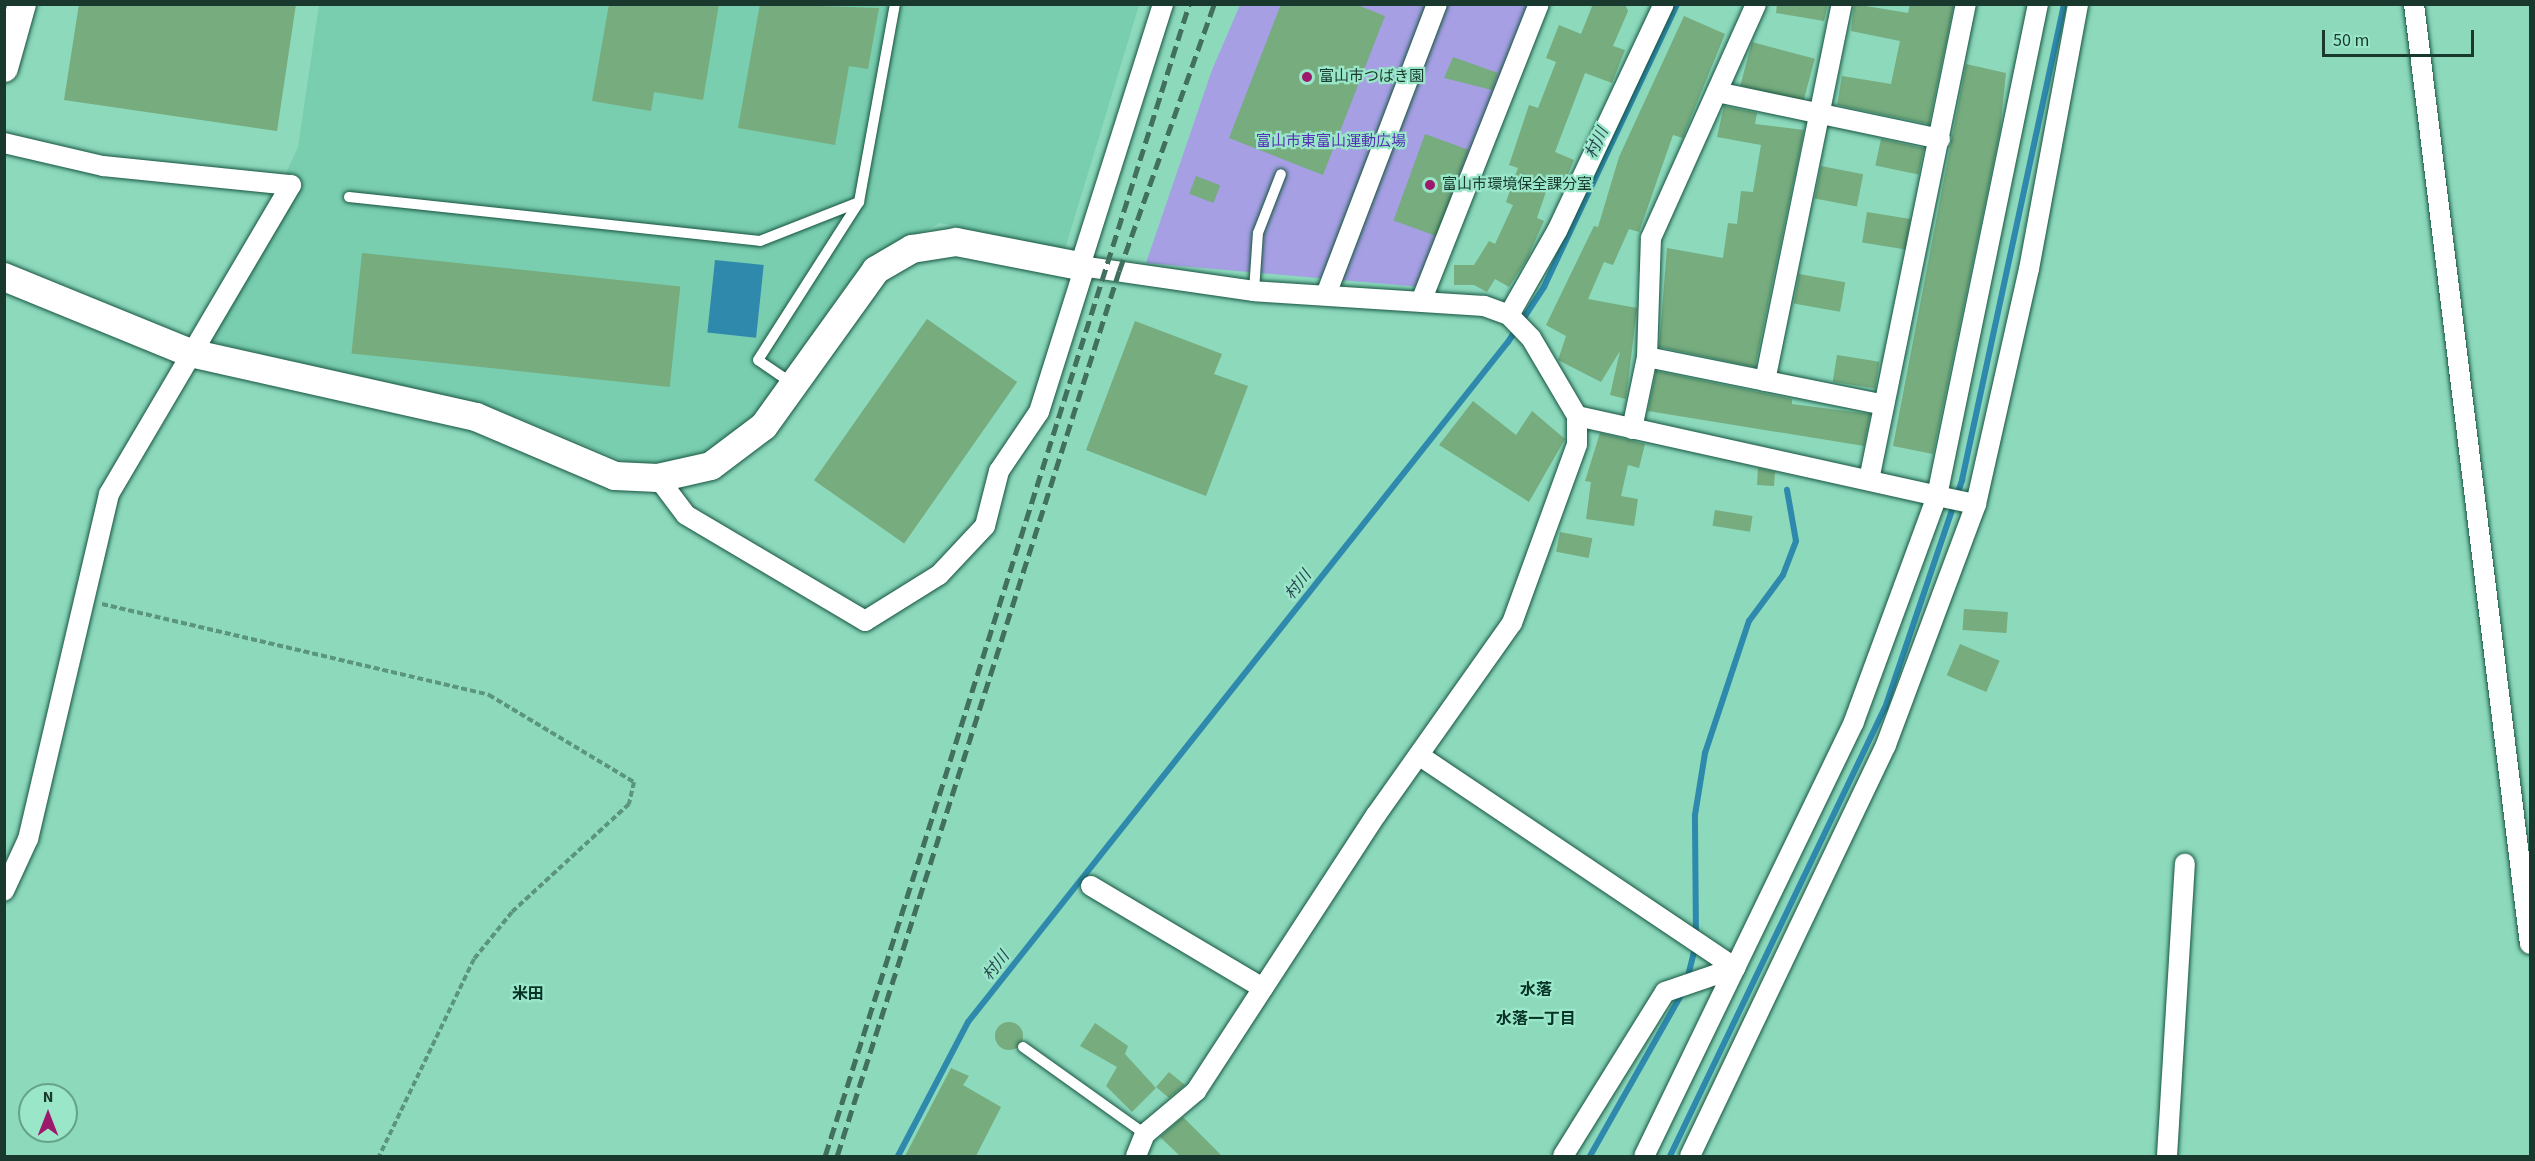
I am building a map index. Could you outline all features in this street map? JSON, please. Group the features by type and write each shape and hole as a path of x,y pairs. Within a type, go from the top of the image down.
{"street":[{"path":"4,68 22,4"},
{"path":"658,478 686,515 865,621 939,575 985,526 999,471 1039,412 1163,4"},
{"path":"1327,292 1437,4"},
{"path":"1422,299 1539,4"},
{"path":"1510,316 1557,231 1664,4"},
{"path":"1632,429 1647,357 1651,238 1756,4"},
{"path":"1765,381 1842,4"},
{"path":"1869,480 1966,4"},
{"path":"1644,1156 1854,722 1937,496 2038,4"},
{"path":"1690,1156 1886,745 1976,504 2029,269 2078,4"},
{"path":"2414,4 2530,944"},
{"path":"1717,92 1940,139"},
{"path":"4,143 103,166 291,185 190,353 110,494 28,839 4,891"},
{"path":"4,277 190,353 476,417 615,476 658,478 711,466 764,426 876,270 912,249 956,242 1083,266 1254,291 1327,292 1422,299 1484,306 1510,316 1529,335 1577,416 1577,444 1512,623 1196,1090 1145,1134 1136,1156"},
{"path":"1647,357 1884,405"},
{"path":"1577,416 1976,504"},
{"path":"1420,756 1735,968"},
{"path":"2167,1156 2185,864"},
{"path":"1091,886 1263,988"},
{"path":"1563,1156 1665,992 1735,968"}],"lane":[{"path":"794,385 758,360 859,202 895,4"},
{"path":"1254,291 1258,233 1281,174"},
{"path":"349,196 760,241 859,202"},
{"path":"1023,1047 1145,1134"}],"path":[{"path":"83,600 489,695 634,782 629,804 512,912 474,959 379,1156"}],"shaded area":[{"path":"319,5 1139,5 1065,249 940,223 883,254 845,287 752,418 715,449 661,463 627,462 489,406 209,341 298,147"}],"green space":[{"name":"富山市東富山運動広場","path":"1240,5 1533,5 1421,287 1146,263 1212,70"}],"water":[{"path":"715,260 764,265 756,338 707,333"}],"building":[{"path":"79,4 296,4 277,131 64,100"},
{"path":"609,4 719,4 703,100 654,92 651,111 592,101"},
{"path":"760,4 879,8 868,69 849,66 835,145 738,128"},
{"name":"富山市つばき園","path":"1281,4 1355,4 1385,16 1323,175 1229,138"},
{"path":"1593,4 1625,4 1628,11 1613,46 1625,50 1612,83 1585,73 1555,152 1574,160 1566,179 1552,174 1537,218 1544,221 1527,259 1509,287 1495,279 1487,292 1474,285 1454,285 1454,265 1474,265 1489,241 1495,244 1513,205 1506,202 1518,168 1509,165 1529,105 1538,108 1556,62 1546,58 1559,25 1581,34"},
{"path":"1777,4 1828,4 1824,21 1776,13"},
{"path":"1854,4 1908,13 1910,4 1954,4 1929,124 1837,105 1842,76 1891,84 1900,41 1851,31"},
{"path":"1684,16 1725,34 1683,138 1673,135 1639,232 1629,229 1613,265 1604,262 1588,299 1637,308 1626,399 1610,395 1620,351 1601,382 1558,360 1566,336 1546,325 1594,226 1598,227 1619,157"},
{"path":"1752,42 1815,59 1803,102 1740,85"},
{"path":"1453,57 1498,73 1492,90 1444,78"},
{"path":"1966,64 2006,73 2000,131 1933,454 1893,446"},
{"path":"1724,106 1757,113 1755,124 1804,130 1755,367 1659,347 1667,248 1723,258 1728,223 1737,224 1741,191 1753,192 1761,145 1717,137"},
{"name":"富山市環境保全課分室","path":"1425,134 1468,150 1437,236 1394,220"},
{"path":"1881,139 1924,148 1918,175 1875,165"},
{"path":"1821,166 1863,174 1857,207 1815,198"},
{"path":"1196,176 1220,185 1213,203 1189,194"},
{"path":"1867,212 1910,219 1906,250 1862,243"},
{"path":"362,253 680,286 670,387 351,353"},
{"path":"1799,274 1845,282 1840,312 1794,304"},
{"path":"927,319 1017,382 904,543 814,480"},
{"path":"1135,321 1222,354 1214,374 1248,386 1206,496 1086,450"},
{"path":"1837,355 1879,362 1875,388 1833,382"},
{"path":"1656,371 1792,399 1792,404 1870,414 1864,446 1648,411"},
{"path":"1473,401 1516,435 1532,411 1565,439 1529,502 1439,445"},
{"path":"1600,433 1645,444 1639,468 1628,465 1621,496 1638,499 1634,526 1586,519 1591,482 1585,481"},
{"path":"1758,468 1775,472 1774,486 1757,485"},
{"path":"1715,510 1753,516 1750,532 1712,526"},
{"path":"1560,532 1592,538 1589,558 1556,552"},
{"path":"1964,609 2008,612 2006,633 1963,630"},
{"path":"1960,644 2000,661 1986,692 1947,675"},
{"path":"1009,1022 1019,1026 1023,1036 1019,1046 1009,1050 999,1046 995,1036 999,1026"},
{"path":"1095,1023 1128,1046 1125,1054 1156,1088 1132,1112 1106,1086 1117,1067 1080,1046"},
{"path":"951,1068 969,1076 963,1085 1001,1107 976,1156 905,1156"},
{"path":"1169,1072 1185,1085 1169,1098 1156,1087"},
{"path":"1183,1117 1222,1156 1180,1156 1160,1137"}],"waterway":[{"name":"村川","path":"898,1156 968,1022 1508,342 1544,287 1677,4"},
{"path":"1670,1156 1885,708 1962,480 2064,4"},
{"path":"1696,937 1695,815 1705,753 1749,621 1783,575 1796,541 1787,490"},
{"path":"1687,980 1695,947"},
{"path":"1590,1156 1684,990"}],"railway":[{"path":"825,1156 1189,4"},
{"path":"837,1156 1119,271 1214,4"}],"place":[{"name":"富山市つばき園","path":"1307,77"},
{"name":"富山市環境保全課分室","path":"1430,185"}],"district":[{"name":"水落","path":"1536,990"},
{"name":"米田","path":"528,994"},
{"name":"水落一丁目","path":"1536,1019"}]}
